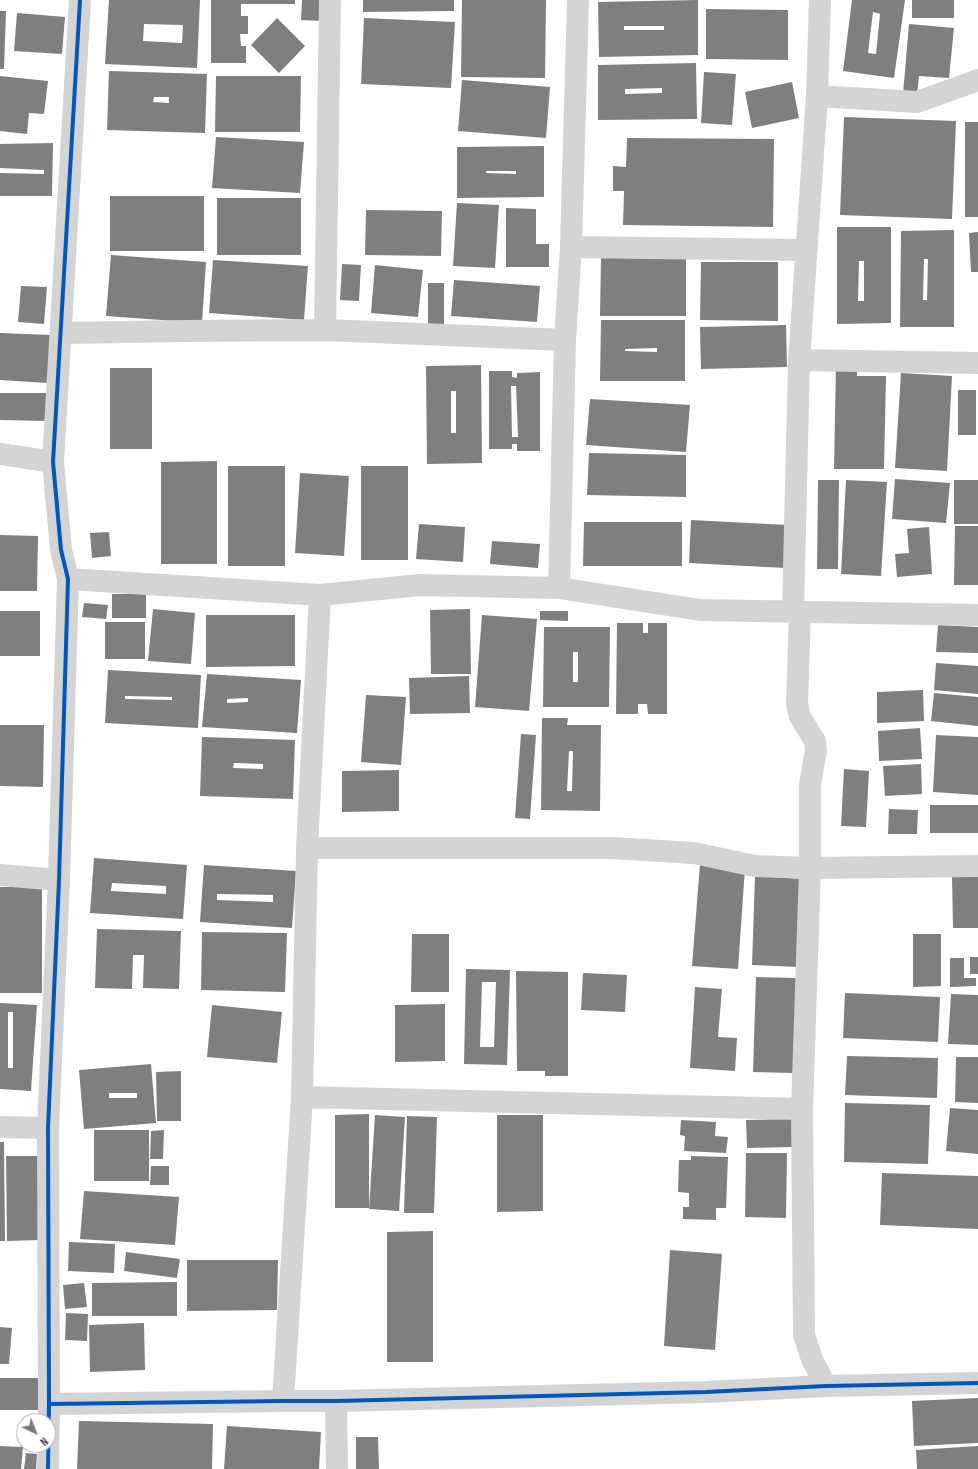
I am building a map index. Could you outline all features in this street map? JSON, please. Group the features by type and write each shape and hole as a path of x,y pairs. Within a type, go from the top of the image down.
{"street":[{"path":"48,1469 48,1128 59,880 68,579 61,550 53,462 80,0"},
{"path":"325,330 330,0"},
{"path":"559,588 565,340 571,246 578,0"},
{"path":"820,0 817,96 800,360 796,612 797,704 800,717 815,741 816,750 810,784 810,868 802,1109 804,1335 812,1359 826,1386"},
{"path":"817,96 917,102 978,80"},
{"path":"571,246 806,250"},
{"path":"61,333 325,330 565,340"},
{"path":"800,360 978,363"},
{"path":"0,454 53,462"},
{"path":"68,579 320,596 420,585 559,588 700,610 978,615"},
{"path":"283,1401 302,1097 307,848 320,596"},
{"path":"307,848 612,848 694,853 755,866 810,868 978,866"},
{"path":"0,875 59,880"},
{"path":"302,1097 802,1109"},
{"path":"0,1127 48,1128"},
{"path":"49,1404 336,1401 706,1392 826,1386 978,1383"},
{"path":"336,1401 338,1469"}],"building":[{"path":"109,0 200,0 197,68 105,64","holes":["144,24 183,25 182,43 143,41"]},
{"path":"211,0 295,0 295,4 241,4 241,16 248,16 248,34 240,34 241,46 246,46 246,63 211,63"},
{"path":"302,0 323,0 322,21 301,20"},
{"path":"363,0 454,0 454,11 363,12"},
{"path":"462,0 546,0 545,78 461,77"},
{"path":"698,0 698,55 599,57 598,2","holes":["624,26 664,26 664,30 624,30"]},
{"path":"852,0 905,0 894,78 843,71","holes":["873,12 880,14 876,54 868,53"]},
{"path":"912,0 954,0 954,18 912,18"},
{"path":"706,9 788,10 788,60 706,59"},
{"path":"0,11 6,11 4,69 0,69"},
{"path":"17,13 65,17 62,54 14,51"},
{"path":"277,18 305,46 279,73 251,45"},
{"path":"364,18 455,22 451,88 361,84"},
{"path":"909,24 954,28 949,78 919,76 917,95 903,94"},
{"path":"696,63 697,119 598,120 598,65","holes":["662,88 662,93 625,94 625,89"]},
{"path":"109,71 207,74 205,133 107,130","holes":["154,97 169,97 169,103 153,102"]},
{"path":"704,72 736,74 732,125 701,123"},
{"path":"0,76 48,81 44,114 29,113 27,134 0,131"},
{"path":"216,76 301,76 300,132 215,132"},
{"path":"462,80 550,87 546,138 458,131"},
{"path":"792,82 799,118 752,128 745,92"},
{"path":"844,117 956,121 952,219 840,215"},
{"path":"965,122 978,122 978,217 965,217"},
{"path":"216,137 304,142 300,193 212,188"},
{"path":"627,138 774,139 773,227 623,225 624,191 613,191 613,166 626,167"},
{"path":"53,143 52,196 0,196 0,173 44,174 44,170 0,168 0,144"},
{"path":"544,146 544,197 457,198 457,147","holes":["486,171 516,171 516,174 486,173"]},
{"path":"110,196 204,196 204,251 110,251"},
{"path":"217,198 301,198 301,255 217,255"},
{"path":"457,203 499,205 495,268 453,266"},
{"path":"506,208 536,209 536,244 549,244 549,267 506,267"},
{"path":"366,210 442,211 441,256 365,255"},
{"path":"837,227 891,227 891,323 837,324","holes":["859,261 864,261 864,301 858,301"]},
{"path":"954,230 954,327 900,327 901,231","holes":["924,259 928,259 927,300 923,300"]},
{"path":"978,232 978,272 971,272 969,233"},
{"path":"111,255 206,262 202,323 106,316"},
{"path":"601,258 686,258 686,316 600,316"},
{"path":"213,260 308,266 304,320 209,313"},
{"path":"701,262 778,262 778,321 700,320"},
{"path":"342,264 361,265 359,301 340,300"},
{"path":"375,265 423,270 418,317 371,313"},
{"path":"454,280 540,286 537,322 451,316"},
{"path":"428,283 444,283 444,324 428,325"},
{"path":"21,286 47,287 44,324 18,322"},
{"path":"601,320 685,320 685,381 600,381","holes":["657,348 657,352 625,351 625,349"]},
{"path":"786,325 787,367 701,369 700,327"},
{"path":"0,333 51,335 48,383 0,380"},
{"path":"836,363 857,363 857,376 886,376 884,469 834,469"},
{"path":"481,365 482,463 427,464 426,366","holes":["451,391 456,391 456,433 451,433"]},
{"path":"110,368 152,368 152,449 110,449"},
{"path":"489,371 512,371 512,377 517,378 517,373 540,372 540,451 517,451 517,444 512,444 512,449 489,449","holes":["511,386 516,386 518,437 512,437"]},
{"path":"901,373 952,376 947,471 895,468"},
{"path":"958,390 976,390 976,435 958,435"},
{"path":"0,393 47,393 46,421 0,420"},
{"path":"590,399 690,405 686,452 586,445"},
{"path":"589,453 686,455 686,497 587,495"},
{"path":"217,461 217,564 161,564 161,462"},
{"path":"228,466 285,466 285,566 228,566"},
{"path":"361,466 408,466 408,560 361,560"},
{"path":"300,473 349,476 344,556 295,553"},
{"path":"895,479 950,483 946,523 892,519"},
{"path":"818,480 839,480 838,569 817,569"},
{"path":"846,480 887,482 881,576 841,574"},
{"path":"954,480 978,480 978,524 954,524"},
{"path":"691,520 788,525 785,568 689,563"},
{"path":"584,522 682,522 682,566 583,566"},
{"path":"419,524 465,527 463,562 416,559"},
{"path":"955,526 978,526 978,585 954,585"},
{"path":"929,527 932,574 897,577 895,554 909,553 907,529"},
{"path":"109,532 111,556 92,558 90,533"},
{"path":"0,535 38,536 37,591 0,591"},
{"path":"492,541 540,544 538,568 490,564"},
{"path":"112,594 146,594 146,618 112,618"},
{"path":"84,603 108,605 106,619 82,617"},
{"path":"153,609 195,613 191,664 148,661"},
{"path":"470,609 471,674 431,674 430,610"},
{"path":"0,611 40,611 40,656 0,656"},
{"path":"540,611 568,611 568,621 540,620"},
{"path":"206,615 295,615 295,666 206,667"},
{"path":"482,615 537,619 529,711 475,707"},
{"path":"105,622 145,622 145,659 105,659"},
{"path":"617,623 643,623 643,633 648,633 648,623 667,623 667,714 648,714 647,704 638,704 638,714 616,714"},
{"path":"938,625 978,627 978,653 936,652"},
{"path":"544,627 610,627 609,707 543,707","holes":["573,652 578,652 578,682 573,682"]},
{"path":"936,663 978,666 978,694 934,690"},
{"path":"108,670 201,675 198,728 105,723","holes":["125,696 172,697 172,700 125,699"]},
{"path":"207,674 301,680 297,733 202,727","holes":["248,698 248,702 227,703 227,699"]},
{"path":"469,676 470,713 410,714 409,678"},
{"path":"923,690 924,721 877,723 877,692"},
{"path":"934,693 978,697 978,726 931,721"},
{"path":"366,695 406,697 401,765 361,762"},
{"path":"542,718 568,718 567,725 601,725 600,811 541,810","holes":["569,751 573,751 572,791 567,791"]},
{"path":"0,725 44,725 43,787 0,786"},
{"path":"920,728 922,759 879,761 878,731"},
{"path":"521,734 536,735 530,819 515,818"},
{"path":"936,735 978,737 978,795 933,792"},
{"path":"202,737 295,740 293,799 200,796","holes":["234,763 263,764 263,769 233,768"]},
{"path":"921,764 922,794 885,796 883,766"},
{"path":"844,769 869,771 866,827 841,826"},
{"path":"399,770 399,811 342,812 342,771"},
{"path":"930,805 978,805 978,833 930,833"},
{"path":"889,809 918,810 917,834 888,834"},
{"path":"94,858 187,865 183,919 90,913","holes":["112,883 166,886 166,894 111,891"]},
{"path":"700,864 745,868 738,969 692,966"},
{"path":"204,865 296,871 292,928 200,922","holes":["217,894 273,895 273,902 217,900"]},
{"path":"978,875 978,928 953,928 952,876"},
{"path":"755,876 804,879 799,967 752,965"},
{"path":"0,887 42,887 42,993 0,993"},
{"path":"97,929 181,931 179,989 143,988 144,955 133,955 132,989 95,988"},
{"path":"202,932 287,933 285,992 201,990"},
{"path":"412,934 449,934 449,992 411,992"},
{"path":"913,934 941,934 941,986 913,987"},
{"path":"970,957 978,957 978,974 970,974"},
{"path":"950,958 964,958 964,978 976,978 976,986 950,987"},
{"path":"466,969 510,970 507,1065 464,1064","holes":["482,982 496,982 494,1047 480,1047"]},
{"path":"516,971 568,972 568,1076 545,1076 545,1071 517,1071"},
{"path":"583,973 627,975 625,1012 581,1010"},
{"path":"756,977 797,978 793,1073 753,1072"},
{"path":"695,987 722,989 718,1037 737,1038 735,1071 690,1068"},
{"path":"845,993 940,997 938,1042 843,1038"},
{"path":"951,994 978,995 978,1045 948,1044"},
{"path":"0,1003 37,1005 31,1091 0,1089","holes":["8,1012 13,1012 13,1068 8,1068"]},
{"path":"445,1004 445,1061 395,1062 395,1005"},
{"path":"212,1005 282,1012 277,1063 207,1057"},
{"path":"847,1056 938,1058 937,1098 845,1095"},
{"path":"956,1057 978,1057 978,1103 955,1102"},
{"path":"151,1064 156,1123 84,1129 79,1070","holes":["109,1093 137,1093 137,1098 109,1098"]},
{"path":"181,1071 181,1121 157,1121 156,1072"},
{"path":"845,1103 930,1105 928,1164 844,1162"},
{"path":"950,1108 978,1110 978,1154 946,1151"},
{"path":"369,1114 369,1208 335,1208 335,1115"},
{"path":"375,1115 405,1117 399,1211 369,1209"},
{"path":"497,1115 543,1115 543,1211 497,1212"},
{"path":"407,1116 437,1117 434,1213 404,1213"},
{"path":"794,1119 795,1147 747,1148 746,1120"},
{"path":"681,1120 716,1122 715,1136 728,1137 726,1153 684,1151 685,1136 680,1135"},
{"path":"94,1130 149,1130 149,1181 94,1181"},
{"path":"164,1130 163,1159 150,1159 151,1131"},
{"path":"0,1142 4,1142 5,1241 0,1241"},
{"path":"746,1153 787,1153 786,1218 745,1217"},
{"path":"6,1156 39,1156 40,1240 7,1241"},
{"path":"691,1156 728,1157 726,1208 716,1208 716,1220 683,1219 683,1207 689,1207 689,1193 678,1192 679,1160 691,1160"},
{"path":"151,1166 169,1166 169,1185 150,1185"},
{"path":"882,1173 978,1176 978,1229 880,1225"},
{"path":"84,1191 179,1197 175,1245 80,1239"},
{"path":"433,1231 433,1362 387,1362 387,1232"},
{"path":"69,1242 115,1244 114,1273 68,1271"},
{"path":"670,1250 722,1254 715,1350 664,1346"},
{"path":"126,1252 180,1259 177,1278 124,1271"},
{"path":"187,1260 278,1260 277,1310 187,1311"},
{"path":"177,1282 177,1316 92,1316 92,1283"},
{"path":"84,1283 87,1307 65,1309 63,1285"},
{"path":"66,1313 88,1314 87,1341 65,1340"},
{"path":"144,1323 145,1370 90,1372 89,1325"},
{"path":"0,1327 12,1328 9,1364 0,1364"},
{"path":"0,1378 41,1378 41,1410 0,1410"},
{"path":"978,1398 978,1443 914,1446 912,1401"},
{"path":"79,1421 213,1424 212,1469 77,1469"},
{"path":"227,1426 321,1432 319,1469 224,1469"},
{"path":"356,1437 378,1437 379,1469 356,1469"},
{"path":"0,1446 16,1447 16,1453 22,1453 21,1469 0,1469"},
{"path":"978,1446 978,1469 917,1469 916,1450"},
{"path":"26,1453 37,1454 36,1469 24,1469"}],"cycle path":[{"path":"48,1469 48,1128 59,880 68,579 61,550 53,462 80,0"},
{"path":"49,1404 336,1401 706,1392 826,1386 978,1383"}]}
